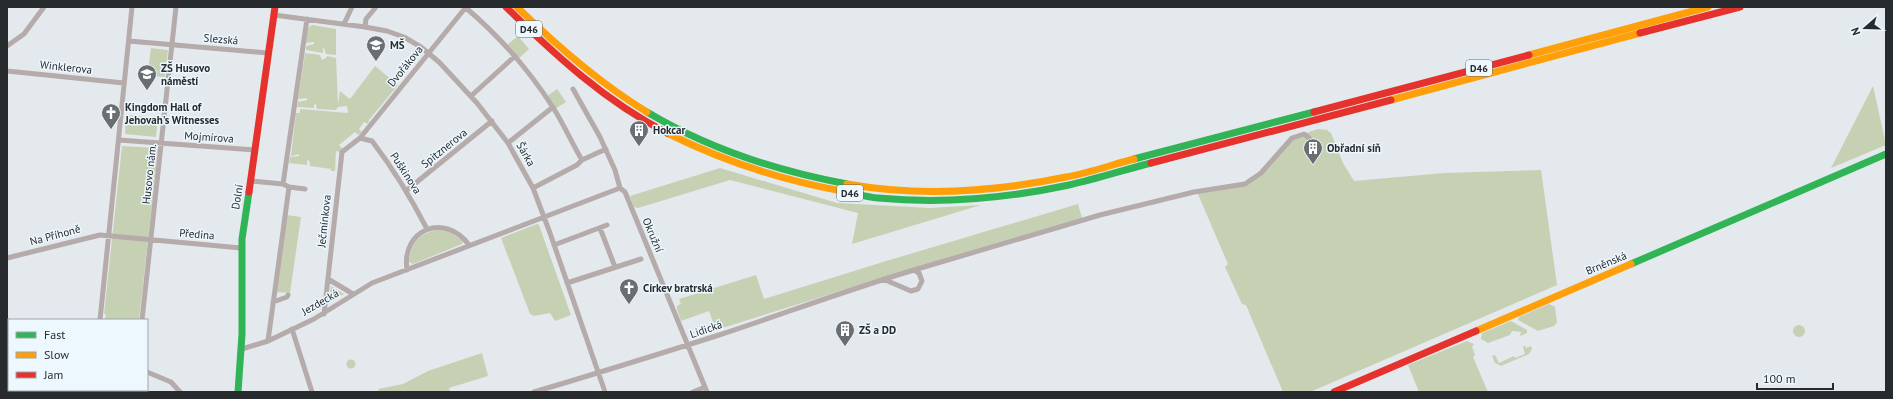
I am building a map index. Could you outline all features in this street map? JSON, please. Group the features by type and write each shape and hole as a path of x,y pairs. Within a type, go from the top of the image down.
{"main road":[{"name":"Dolní","path":"238,392 242,349 241,248 275,7"},
{"name":"D46","path":"506,7 552,50 604,94 639,117 695,146 752,169 809,186 876,198 936,200 1004,195 1069,184 1740,7"},
{"name":"D46","path":"517,7 569,56 608,86 659,119 698,138 756,162 808,177 876,189 940,192 1005,187 1078,174 1708,7"},
{"name":"Brněnská","path":"1334,392 1886,154"}],"street":[{"path":"7,46 24,34 44,7"},
{"path":"100,319 132,7"},
{"name":"Husovo nám.","path":"142,319 176,7"},
{"path":"344,24 352,7"},
{"path":"365,27 366,19 376,7"},
{"path":"466,7 515,56 553,107 582,160"},
{"name":"Dvořákova","path":"360,138 466,7"},
{"name":"Šárka","path":"274,15 307,18 365,27 387,31 404,37 428,53 444,67 471,96 508,143 533,188 605,392"},
{"path":"283,184 307,18"},
{"name":"Slezská","path":"129,41 268,53"},
{"path":"471,96 515,56"},
{"name":"Winklerova","path":"7,71 124,83"},
{"name":"Okružní","path":"573,89 606,150 615,170 620,188 625,192 706,390"},
{"path":"508,143 553,107"},
{"name":"Spitznerova","path":"407,190 492,121"},
{"name":"Lidická","path":"534,392 687,346 883,279 1100,214 1194,192 1245,184 1261,173 1292,138 1304,134 1309,138 1314,154"},
{"name":"Puškinova","path":"360,138 372,141 407,190 427,229"},
{"name":"Ječmínkova","path":"324,314 341,156 344,150 360,138"},
{"name":"Mojmírova","path":"119,140 255,150"},
{"path":"533,188 577,165 582,160 606,150"},
{"path":"251,181 283,184 289,187 305,189"},
{"path":"268,341 289,187"},
{"name":"Jezdecká","path":"242,349 268,341 324,314 366,286 544,216 620,188"},
{"path":"554,245 607,225"},
{"path":"407,270 406,261 410,245 414,239 427,229 441,227 454,230 463,236 470,245"},
{"path":"600,228 615,267"},
{"name":"Na Příhoně","path":"7,258 92,236 108,235 151,239"},
{"name":"Předina","path":"151,239 241,248"},
{"path":"567,283 641,259"},
{"path":"883,279 908,291 915,290 919,288 922,281 919,273 914,270"},
{"path":"328,279 353,294"},
{"path":"274,302 288,298 288,295"},
{"path":"292,329 312,392"},
{"path":"148,372 171,382 180,392"},
{"path":"693,392 706,390"}],"green space":[{"path":"312,25 336,29 336,55 326,54 324,48 323,53 306,50 306,46 314,44 314,42 306,43 308,28"},
{"path":"518,36 529,49 518,59 507,45"},
{"path":"151,48 168,50 165,77 152,76 148,71"},
{"path":"305,53 320,55 322,60 327,56 336,58 338,104 340,91 350,99 375,66 398,85 369,120 368,124 364,122 359,129 362,132 358,135 355,132 339,145 342,148 340,152 336,151 335,171 310,166 309,160 307,161 307,165 289,163 290,157 299,156 299,154 291,156 296,113 300,113 300,109 348,113 347,106 338,107 336,110 317,109 316,104 314,105 314,108 297,107 298,102 307,100 307,98 298,99"},
{"path":"1873,86 1886,145 1831,168"},
{"path":"557,89 566,102 555,109 546,97"},
{"path":"126,115 158,118 156,137 125,134"},
{"path":"1318,129 1327,130 1331,133 1343,163 1354,181 1444,173 1541,170 1557,285 1310,392 1283,392 1246,305 1242,304 1225,267 1228,264 1197,192 1250,182 1292,138"},
{"path":"122,146 157,148 158,150 139,319 105,319 106,314 104,314"},
{"path":"720,168 837,203 930,208 981,205 852,244 858,213 730,180 638,208 634,207 630,196"},
{"path":"1078,204 1082,218 888,276 716,330 709,311 681,321 677,309 677,306 681,304 679,299 756,275 764,299"},
{"path":"287,215 301,217 290,293 276,292"},
{"path":"537,224 539,225 571,315 555,321 550,313 534,316 530,314 501,238"},
{"path":"437,230 450,231 463,241 462,244 413,264 409,262 410,255 417,240 425,234"},
{"path":"331,286 344,294 328,304"},
{"path":"1549,304 1555,307 1557,322 1554,326 1538,331 1518,320 1519,317"},
{"path":"1511,321 1527,330 1527,333 1520,336 1521,332 1512,331 1510,335 1488,343 1481,339 1482,333"},
{"path":"1797,325 1801,325 1805,331 1801,337 1797,337 1793,333 1793,329"},
{"path":"1467,341 1474,344 1472,347 1475,355 1473,357 1488,392 1419,392 1408,365"},
{"path":"1523,346 1526,348 1531,346 1532,349 1529,354 1501,366 1495,363 1492,356 1495,355 1499,363 1514,356 1515,358 1525,354"},
{"path":"482,353 488,376 449,388 450,392 379,392 378,389 403,384 428,371"},
{"path":"349,360 353,360 355,364 353,368 349,368 347,366 347,362"}],"traffic: fast":[{"path":"647,112 719,148 769,165 821,179 847,184"},
{"path":"1134,159 1314,112"},
{"path":"1631,264 1886,154"},
{"path":"842,191 902,200 974,199 1046,190 1151,163"},
{"path":"238,392 242,334 242,239 249,192"}],"traffic: slow":[{"path":"517,7 547,36 595,76 629,101 647,112"},
{"path":"1529,55 1708,7"},
{"path":"1391,100 1640,33"},
{"path":"667,133 731,161 797,181 842,191"},
{"path":"847,184 874,188 929,191 984,189 1039,182 1075,175 1134,159"},
{"path":"1476,331 1631,264"}],"traffic: jam":[{"path":"249,192 275,7"},
{"path":"506,7 562,60 602,92 623,107 667,133"},
{"path":"1640,33 1740,7"},
{"path":"1314,112 1529,55"},
{"path":"1151,163 1391,100"},
{"path":"1334,392 1476,331"}],"place":[{"name":"MŠ","path":"376,62"},
{"name":"ZŠ Husovo náměstí","path":"147,91"},
{"name":"Kingdom Hall of Jehovah's Witnesses","path":"111,130"},
{"name":"Hokcar","path":"639,147"},
{"name":"Obřadní síň","path":"1313,165"},
{"name":"Církev bratrská","path":"629,305"},
{"name":"ZŠ a DD","path":"845,347"}]}
